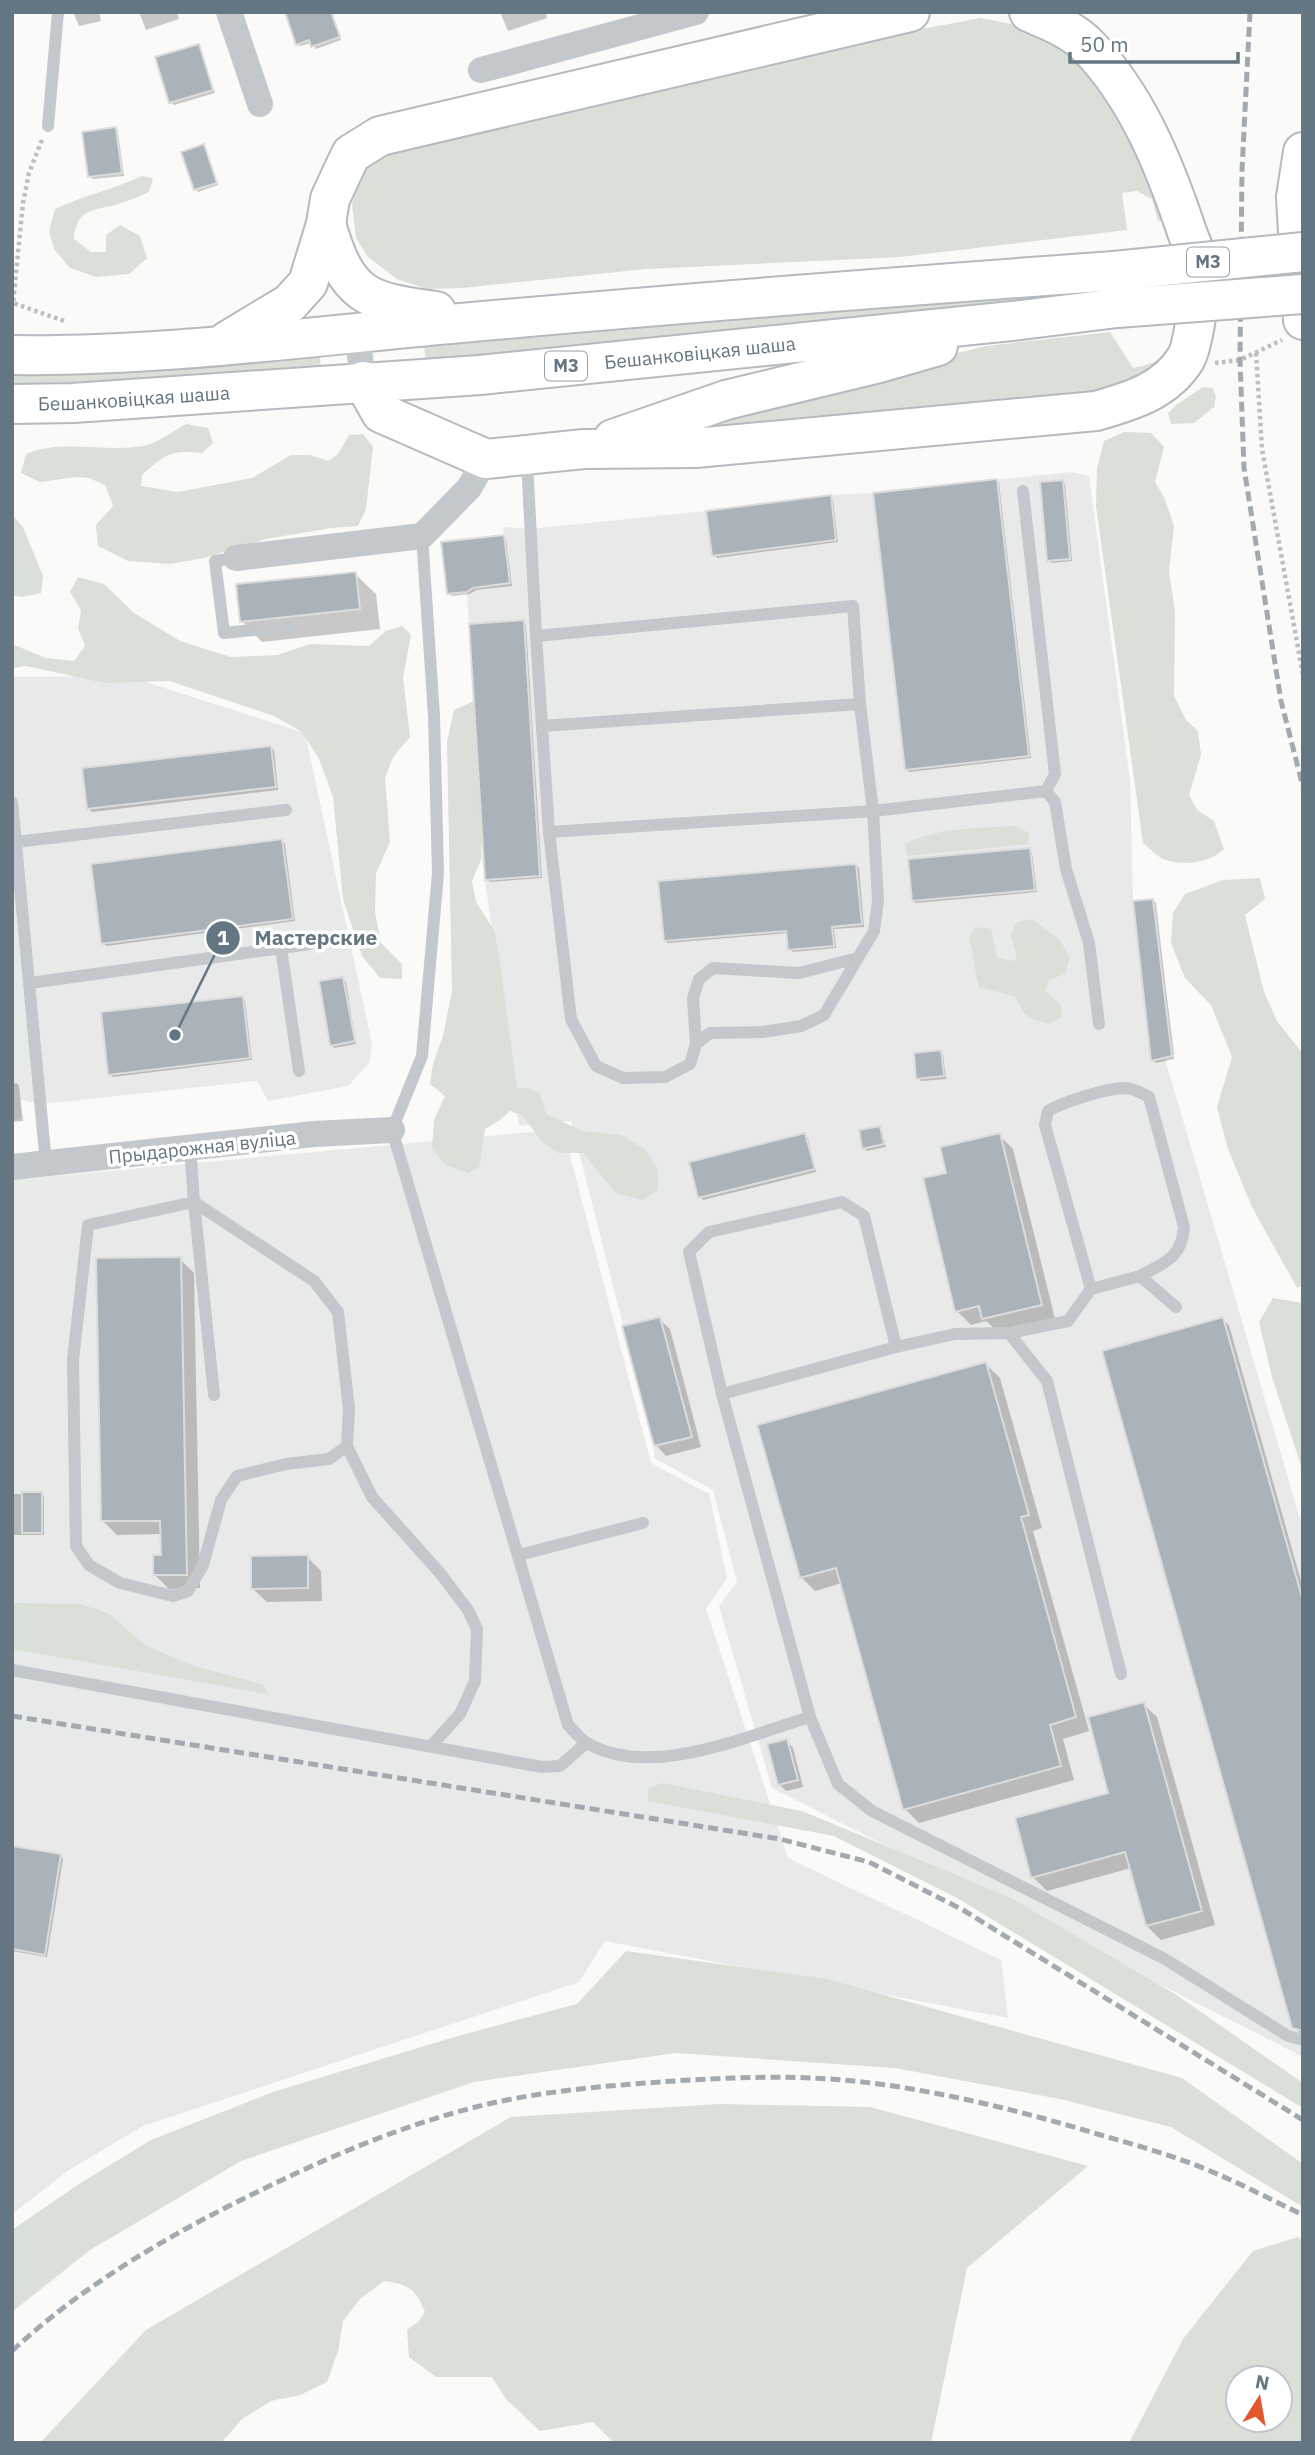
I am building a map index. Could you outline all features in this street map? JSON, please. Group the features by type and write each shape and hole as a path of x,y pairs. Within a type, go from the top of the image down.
{"main road":[{"path":"219,346 290,303 308,283 326,224 330,199 351,154 380,136 910,12"},
{"path":"363,381 381,413 486,459 527,457 584,449 691,430 1096,411 1135,401 1163,384 1180,368 1192,345 1200,270 1172,187 1132,103 1086,35 1029,12"},
{"path":"1297,328 1296,197 1303,152"},
{"path":"326,224 338,260 358,291 396,306 504,319"},
{"name":"М3","path":"12,355 69,355 219,346 504,319 1114,271 1303,252"},
{"name":"Бешанковіцкая шаша","path":"12,404 73,403 480,375 1117,308 1303,294"},
{"path":"691,430 726,400 879,363 1021,320"}],"street":[{"path":"229,12 260,104"},
{"path":"481,69 696,12"},
{"path":"357,332 363,381"},
{"path":"236,558 422,536 470,488 486,459"},
{"name":"Прыдарожная вуліца","path":"12,1167 314,1134 392,1130"}],"lane":[{"path":"48,126 58,12"},
{"path":"527,457 549,832 571,1019 596,1066 624,1078 665,1077 690,1064 696,1044 693,998 699,979 713,968 799,972 858,958"},
{"path":"1023,491 1055,774 1046,791"},
{"path":"422,536 434,716 438,873 422,1056 392,1130 568,1725 586,1743 616,1755 662,1757 705,1751 810,1717"},
{"path":"236,558 215,561 224,633 291,626"},
{"path":"536,636 853,606 860,704 873,811 878,901 874,931 824,1015 801,1026 763,1032 710,1033 696,1044"},
{"path":"542,726 860,704"},
{"path":"549,832 873,811 1046,791"},
{"path":"1046,791 1055,802 1066,869 1089,943 1099,1024"},
{"path":"12,802 46,1165"},
{"path":"16,842 286,810"},
{"path":"30,983 310,944"},
{"path":"281,948 299,1071"},
{"path":"722,1394 895,1347 955,1334 1009,1333 1068,1321 1091,1289 1140,1276 1172,1259 1183,1240 1184,1227 1149,1097 1138,1090 1122,1088 1060,1104 1048,1111 1045,1125 1091,1289"},
{"path":"190,1147 214,1395"},
{"path":"347,1446 329,1459 286,1464 237,1476 220,1500 203,1565 188,1591 173,1596 120,1583 89,1565 76,1546 73,1360 88,1225 194,1202 314,1281 338,1312 349,1409 347,1446 372,1497 440,1573 468,1610 477,1629 475,1681 460,1714 431,1746"},
{"path":"895,1347 864,1216 842,1202 709,1232 689,1252 722,1394 810,1717 838,1784 872,1811 1165,1959 1288,2036 1303,2040"},
{"path":"1140,1276 1176,1307"},
{"path":"1009,1333 1047,1381 1121,1674"},
{"path":"519,1555 643,1523"},
{"path":"12,1670 542,1767 561,1766 586,1743"}],"path":[{"path":"48,126 29,173 23,203 13,303 66,322"},
{"path":"1180,368 1240,360 1297,328"},
{"path":"1256,353 1262,449 1303,675"}],"shaded area":[{"path":"981,18 1016,25 1051,37 1080,59 1117,112 1164,193 1167,223 1158,221 1152,199 1137,191 1122,193 1127,230 900,257 646,269 463,288 427,289 397,279 368,257 356,238 352,204 360,178 379,153 797,52"},
{"path":"142,176 153,178 149,192 83,215 74,239 91,252 106,252 106,235 120,225 140,236 147,258 129,274 96,277 70,268 54,249 49,231 55,209"},
{"path":"1081,287 1082,301 426,361 424,347"},
{"path":"1110,332 1133,368 1157,360 1166,352 1171,340 1181,340 1177,350 1121,389 697,432 699,417 986,346"},
{"path":"320,357 321,370 12,388 12,374 92,372"},
{"path":"1203,387 1213,388 1216,397 1214,407 1194,423 1171,424 1168,413"},
{"path":"186,424 208,428 213,443 202,453 182,452 163,458 142,475 141,486 178,492 252,478 291,455 310,455 328,461 338,454 349,435 363,434 373,447 366,509 358,526 266,539 204,558 170,564 128,561 98,546 96,525 113,506 105,485 89,478 77,477 40,482 21,473 26,454 40,449 147,445"},
{"path":"1124,432 1151,433 1164,447 1155,482 1164,497 1174,526 1169,571 1175,612 1174,696 1186,720 1198,731 1201,755 1189,795 1197,810 1214,821 1224,849 1212,857 1196,862 1166,860 1143,843 1096,506 1097,468 1104,441"},
{"path":"1071,472 1089,476 1130,780 1133,900 1153,899 1175,1054 1165,1059 1303,1529 1303,2057 772,1788 719,1606 737,1582 713,1490 654,1458 654,1446 571,1121 519,1126 485,880 467,592 447,594 441,542 504,535 503,527 529,529 831,495"},
{"path":"12,515 23,527 43,576 41,593 22,597 12,595"},
{"path":"78,577 104,584 134,613 180,641 231,657 278,655 310,644 369,646 386,631 402,626 411,635 403,678 410,737 393,757 385,778 390,842 376,873 375,912 381,943 402,964 402,979 380,978 362,956 343,899 333,797 319,759 302,732 274,716 170,681 105,683 26,666 12,668 12,644 46,658 74,661 85,646 78,628 81,610 70,592"},
{"path":"127,676 305,733 372,1044 369,1063 348,1086 268,1101 257,1081 42,1104 20,1100 21,1119 12,1120 12,677"},
{"path":"478,699 483,810 481,860 472,881 476,902 494,930 517,1088 529,1088 540,1094 546,1114 582,1131 621,1135 646,1150 658,1171 658,1190 643,1200 616,1193 583,1153 558,1153 542,1142 522,1115 510,1111 485,1129 479,1167 468,1173 446,1165 432,1149 434,1120 445,1096 430,1084 452,991 447,742 454,710"},
{"path":"1016,826 1029,833 1028,844 907,856 905,844 931,834 959,829"},
{"path":"1260,878 1265,899 1245,915 1264,992 1277,1021 1303,1054 1303,1285 1297,1288 1252,1207 1228,1149 1217,1107 1232,1057 1211,1005 1185,978 1171,943 1173,913 1185,894 1223,880"},
{"path":"1032,919 1059,939 1070,957 1065,974 1049,980 1045,991 1060,1004 1062,1017 1050,1024 1028,1016 1021,1009 1016,997 979,987 969,938 975,927 991,929 997,958 1011,961 1017,959 1011,935 1017,922"},
{"path":"563,1129 651,1463 709,1494 727,1578 706,1609 788,1858 1001,1960 1008,2018 605,1941 579,1982 143,2126 69,2170 12,2214 12,1180"},
{"path":"1273,1298 1303,1303 1303,1472 1272,1377 1259,1322"},
{"path":"12,1603 80,1604 108,1613 145,1645 191,1665 264,1685 267,1694 12,1649"},
{"path":"662,1783 802,1811 1009,1897 1175,1994 1303,2083 1303,2108 957,1898 834,1836 648,1801 648,1789"},
{"path":"626,1951 827,1979 1182,2078 1303,2164 1303,2207 1171,2127 1060,2099 895,2068 676,2053 474,2082 241,2161 90,2250 12,2312 12,2230 79,2184 151,2140 273,2092 451,2038 577,2004"},
{"path":"720,2104 870,2107 1088,2166 967,2268 931,2443 614,2443 593,2422 540,2431 506,2399 492,2377 436,2377 409,2357 407,2330 419,2321 425,2312 410,2289 384,2281 360,2299 343,2321 338,2351 327,2382 300,2395 271,2401 242,2419 221,2443 40,2443 146,2330 511,2117"},
{"path":"1298,2237 1303,2241 1303,2443 1129,2443 1183,2339 1253,2251"}],"building":[{"path":"285,12 331,12 340,37 311,47 309,40 296,45"},
{"path":"199,44 213,90 169,103 155,57"},
{"path":"116,127 122,173 88,177 82,132"},
{"path":"204,144 217,183 194,190 181,152"},
{"path":"997,479 1029,756 905,770 873,493"},
{"path":"1063,480 1070,559 1047,561 1040,482"},
{"path":"831,495 836,540 712,556 706,511"},
{"path":"504,535 510,583 447,594 441,542"},
{"path":"356,572 360,609 240,622 236,584"},
{"path":"524,620 540,876 485,880 469,624"},
{"path":"271,746 276,787 87,809 82,768"},
{"path":"282,839 293,919 101,944 91,864"},
{"path":"1030,848 1035,890 912,901 908,859"},
{"path":"856,864 862,924 832,927 834,946 788,950 786,931 664,941 658,881"},
{"path":"1153,899 1172,1056 1151,1061 1133,901"},
{"path":"343,977 355,1041 330,1046 319,981"},
{"path":"243,996 250,1058 108,1075 101,1012"},
{"path":"941,1050 944,1076 916,1079 914,1053"},
{"path":"880,1126 884,1144 862,1149 859,1130"},
{"path":"805,1133 815,1169 698,1198 689,1162"},
{"path":"1000,1133 1042,1305 982,1319 979,1306 955,1312 923,1178 946,1173 940,1147"},
{"path":"181,1257 187,1575 153,1575 153,1555 161,1555 160,1521 101,1521 96,1258"},
{"path":"660,1317 692,1437 654,1446 622,1326"},
{"path":"1223,1317 1303,1601 1303,2031 1292,2028 1102,1351"},
{"path":"986,1362 1029,1515 1021,1517 1076,1717 1050,1725 1061,1766 903,1810 836,1568 800,1578 757,1425"},
{"path":"22,1492 42,1492 42,1533 22,1533"},
{"path":"308,1555 308,1588 251,1589 251,1556"},
{"path":"1144,1702 1202,1911 1146,1926 1125,1852 1031,1878 1015,1818 1108,1793 1088,1717"},
{"path":"787,1739 798,1780 778,1785 767,1744"},
{"path":"12,1846 61,1854 45,1955 12,1949"}],"railway":[{"path":"1250,12 1242,170 1240,360 1244,468 1281,701 1303,787"},
{"path":"12,1716 780,1839 869,1862 963,1910 1303,2120"},
{"path":"12,2351 68,2304 128,2263 223,2209 312,2166 398,2131 458,2112 527,2096 586,2088 776,2077 854,2081 917,2090 1011,2110 1163,2154 1222,2176 1303,2215"}],"place":[{"name":"Мастерские","path":"175,1035"}]}
